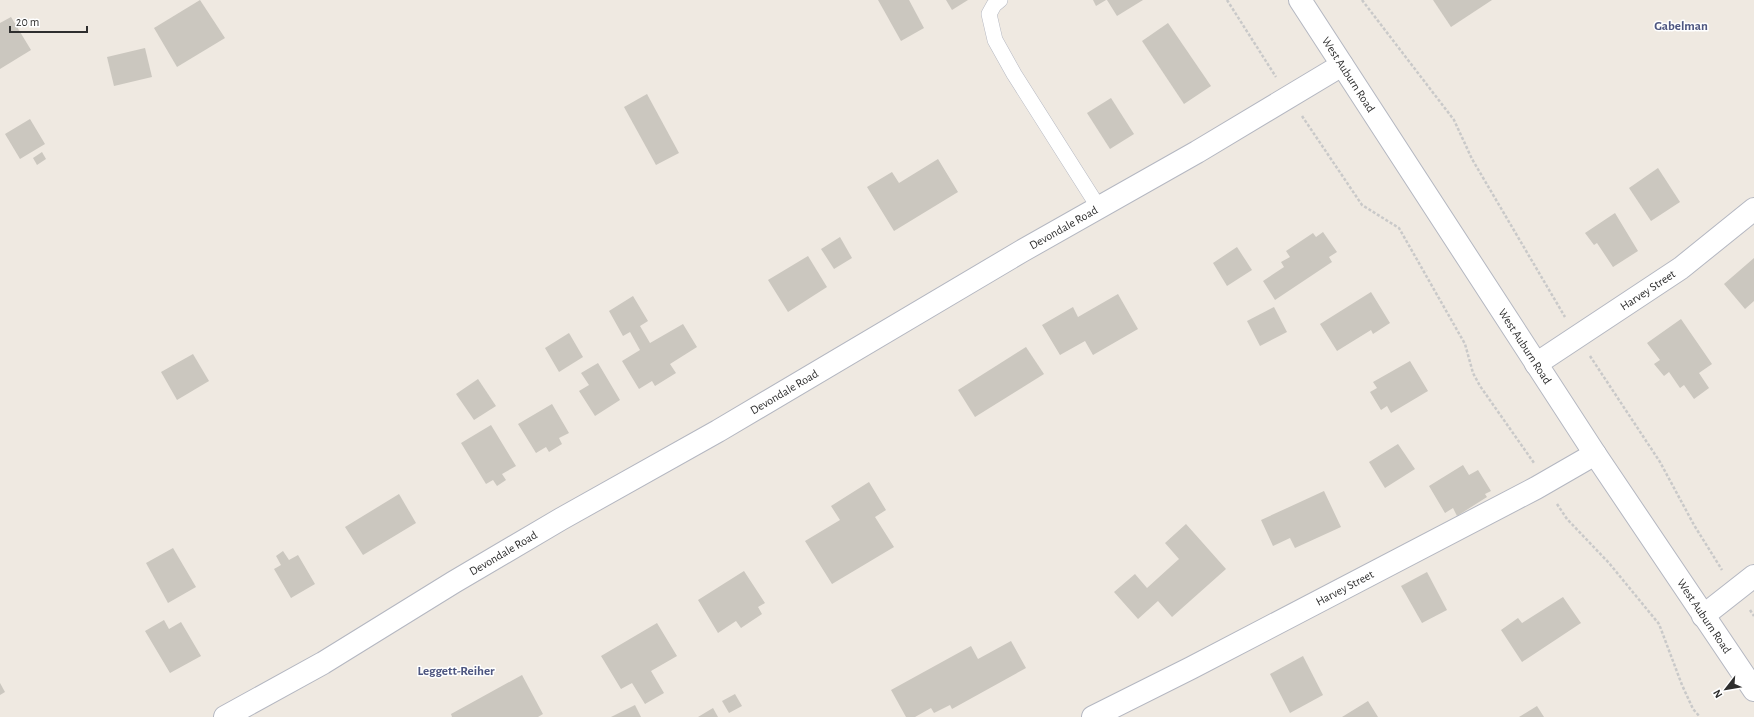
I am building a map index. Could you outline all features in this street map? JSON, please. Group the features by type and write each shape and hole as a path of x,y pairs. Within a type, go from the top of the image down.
{"street":[{"name":"West Auburn Road","path":"1300,0 1595,454 1754,690"},
{"name":"Devondale Road","path":"225,717 323,663 521,543 718,431 1197,152 1342,65"},
{"name":"Harvey Street","path":"1536,364 1681,268 1754,209"},
{"name":"Harvey Street","path":"1093,717 1198,665 1536,488 1595,454"},
{"path":"1703,616 1754,576"}],"lane":[{"path":"1000,0 994,5 989,14 995,40 1022,87 1099,208"}],"path":[{"path":"1227,0 1289,97 1362,205 1400,228 1465,344 1473,373 1480,386 1536,466"},
{"path":"1362,0 1454,120 1472,159 1577,337 1660,462 1694,525 1754,616"},
{"path":"1555,502 1567,519 1609,563 1659,624 1682,685 1693,709 1700,717"}],"building":[{"path":"200,0 225,38 177,67 154,28"},
{"path":"878,0 909,0 924,28 901,41"},
{"path":"946,0 968,0 952,10"},
{"path":"1093,0 1106,0 1096,6"},
{"path":"1107,0 1143,0 1117,16"},
{"path":"1433,0 1492,0 1451,27"},
{"path":"11,17 31,50 0,69 0,23"},
{"path":"1168,23 1211,86 1184,104 1142,41"},
{"path":"145,48 152,77 114,86 107,57"},
{"path":"647,94 679,153 656,165 624,107"},
{"path":"1111,98 1134,134 1110,149 1087,113"},
{"path":"30,119 45,144 20,159 5,134"},
{"path":"42,152 46,159 37,165 33,158"},
{"path":"938,159 958,192 894,231 867,187 892,172 899,183"},
{"path":"1658,168 1680,202 1651,221 1629,188"},
{"path":"1615,213 1638,251 1613,267 1597,243 1594,245 1585,233"},
{"path":"1323,232 1337,252 1329,257 1332,262 1275,300 1263,281 1284,267 1281,262 1290,257 1286,251 1313,233 1316,237"},
{"path":"840,237 852,258 834,269 821,249"},
{"path":"1237,247 1252,270 1227,286 1213,263"},
{"path":"808,256 827,287 788,312 768,280"},
{"path":"1754,258 1754,301 1745,309 1724,284"},
{"path":"1371,292 1390,323 1373,334 1371,330 1337,351 1320,324"},
{"path":"1118,294 1138,329 1093,355 1085,341 1060,355 1042,325 1073,307 1078,317"},
{"path":"633,296 648,321 640,326 650,343 683,324 697,347 670,364 676,373 655,386 652,381 639,389 622,361 640,350 630,332 623,336 609,311"},
{"path":"1274,307 1287,332 1260,346 1247,321"},
{"path":"1681,319 1712,364 1699,373 1709,388 1694,399 1684,385 1680,388 1669,372 1664,376 1654,364 1660,360 1647,343"},
{"path":"569,333 583,357 559,372 545,348"},
{"path":"1026,347 1044,374 975,417 958,390"},
{"path":"193,354 209,381 177,400 161,372"},
{"path":"1410,361 1428,391 1391,413 1387,406 1381,410 1370,392 1377,388 1373,382"},
{"path":"598,363 620,400 595,416 579,391 589,385 581,373"},
{"path":"478,379 496,406 474,420 456,394"},
{"path":"552,404 569,433 559,438 562,444 549,452 546,447 536,453 518,424"},
{"path":"491,425 516,466 502,474 506,480 497,486 493,480 486,484 461,443"},
{"path":"1398,444 1415,469 1385,488 1369,462"},
{"path":"1463,465 1469,475 1478,470 1491,491 1485,494 1487,497 1457,516 1453,508 1445,513 1429,486"},
{"path":"869,482 886,510 875,517 894,547 832,584 805,541 840,520 831,506"},
{"path":"1324,491 1341,527 1295,548 1290,538 1273,546 1261,520"},
{"path":"399,494 416,523 363,555 345,527"},
{"path":"1186,524 1226,569 1172,617 1158,601 1138,619 1114,592 1135,574 1147,588 1179,559 1165,543"},
{"path":"173,548 196,587 168,603 146,563"},
{"path":"283,551 289,560 298,555 315,584 291,598 274,569 281,565 276,556"},
{"path":"744,571 765,603 758,607 762,614 741,628 736,621 718,633 698,600"},
{"path":"1427,572 1447,610 1422,623 1401,586"},
{"path":"1563,597 1581,623 1522,662 1501,630 1518,618 1522,623"},
{"path":"164,620 169,629 181,622 201,656 170,673 145,631"},
{"path":"657,623 677,656 651,671 664,693 645,704 632,683 621,689 601,656"},
{"path":"1011,641 1026,668 952,709 950,705 934,713 931,708 915,717 906,717 891,690 971,646 978,659"},
{"path":"1303,656 1323,695 1290,713 1270,674"},
{"path":"522,675 543,714 538,717 452,717 451,714"},
{"path":"0,683 5,692 0,695"},
{"path":"735,694 742,706 729,713 722,701"},
{"path":"1368,701 1378,717 1342,717"},
{"path":"635,705 641,717 611,717"},
{"path":"1537,706 1544,717 1519,717"},
{"path":"713,708 718,717 698,717"}],"district":[{"name":"Gabelman","path":"1681,25"},
{"name":"Leggett-Reiher","path":"456,670"}]}
